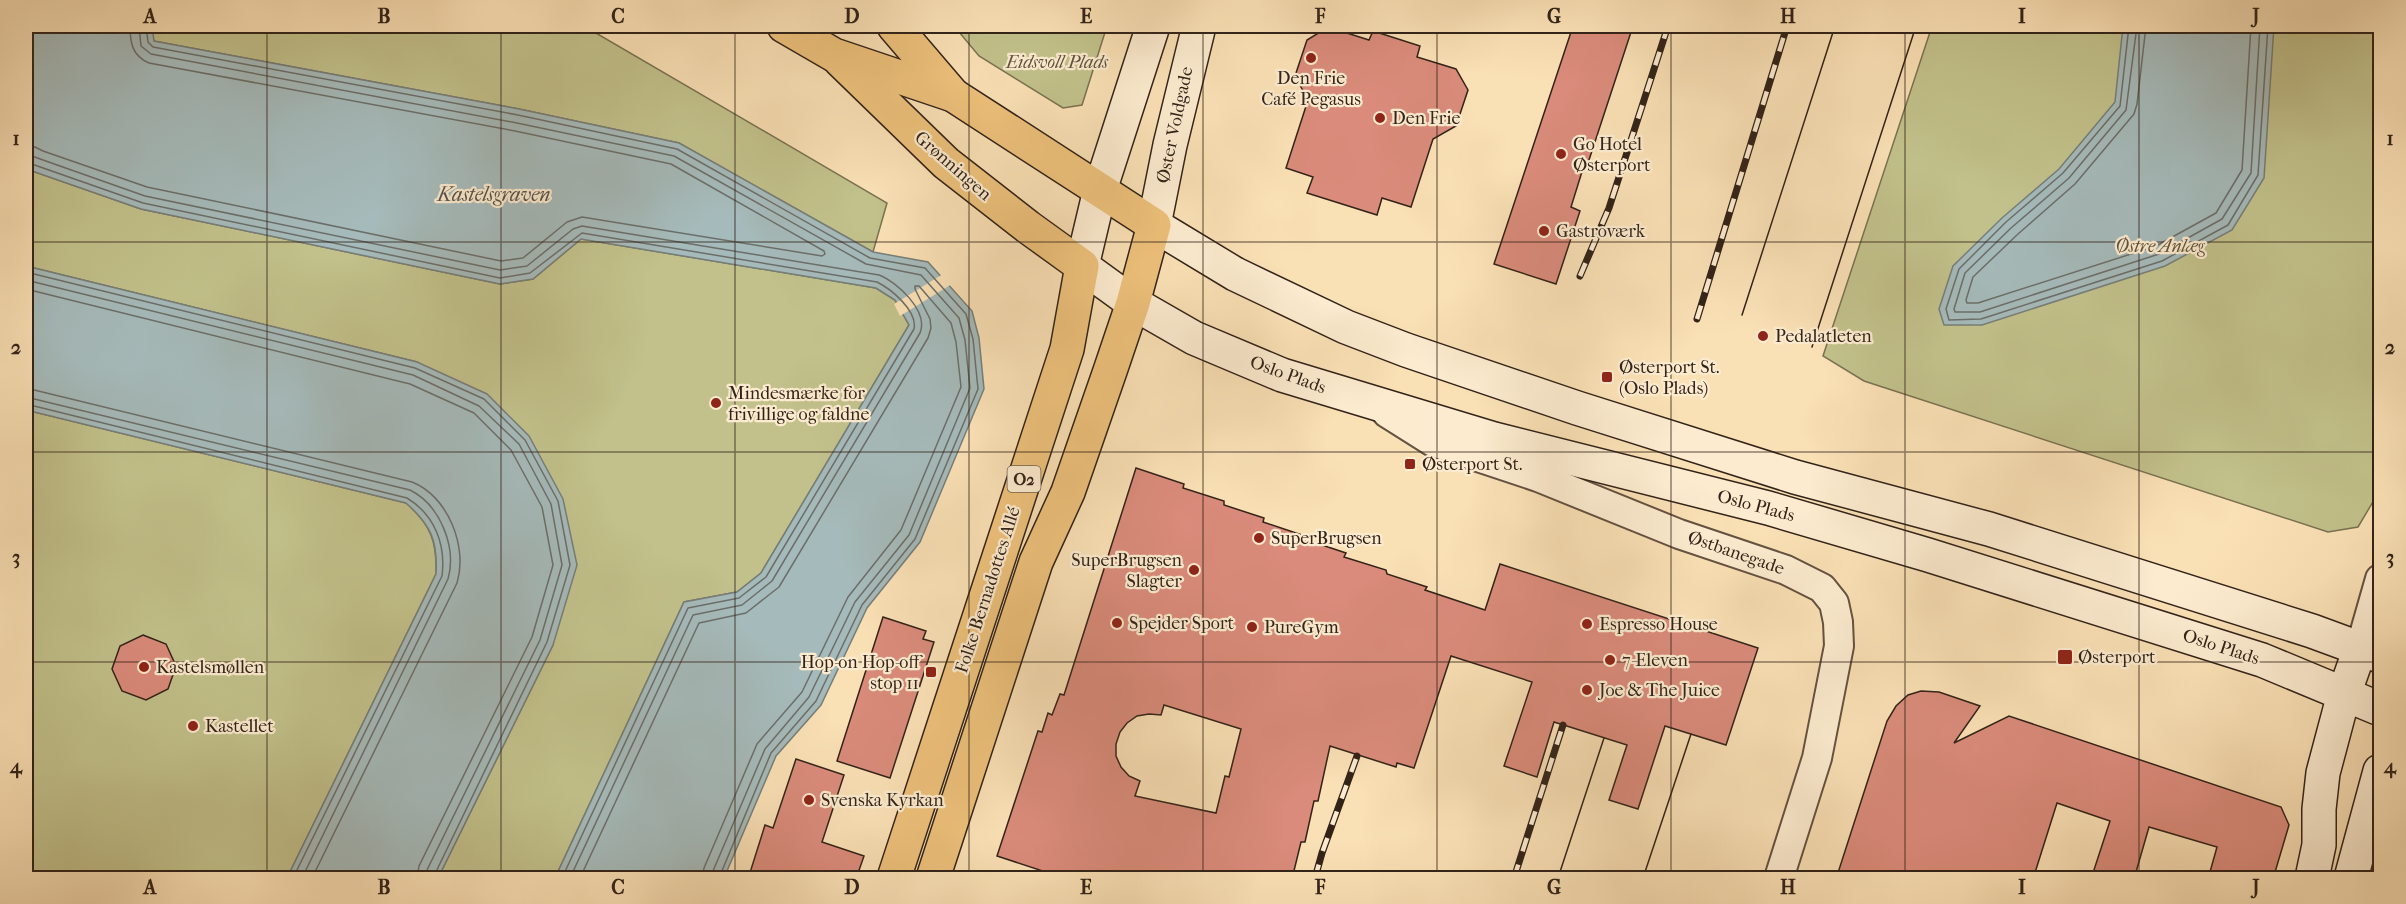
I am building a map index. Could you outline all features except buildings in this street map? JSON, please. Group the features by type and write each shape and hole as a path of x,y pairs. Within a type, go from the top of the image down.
{"main road":[{"name":"Grønningen","path":"784,26 834,55 952,95 1154,225"},
{"path":"894,26 952,95"},
{"name":"Grønningen","path":"834,55 946,163 1082,266"},
{"name":"O2","path":"1133,303 1154,225"},
{"name":"Folke Bernadottes Allé","path":"894,879 1067,349 1082,266"},
{"name":"Folke Bernadottes Allé","path":"933,879 1036,562 1068,492 1133,303"}],"street":[{"path":"1082,266 1100,190 1153,26"},
{"name":"Øster Voldgade","path":"1154,225 1172,134 1199,26"},
{"path":"1154,225 1235,274 1346,327 1406,350 1577,408 1773,470 1989,528 2312,631 2370,653"},
{"name":"Oslo Plads","path":"1082,266 1133,303 1194,338 1282,375 1521,447 1768,508 1917,551 2262,660 2380,709"},
{"name":"Østbanegade","path":"1370,402 1433,442 1538,477 1679,534 1786,570 1822,588 1834,603 1839,646 1817,758 1779,879"},
{"path":"2312,879 2319,845 2322,773 2344,694 2370,653 2380,579"},
{"path":"2351,879 2380,771"}],"green space":[{"path":"152,26 584,26 887,203 873,252 679,143 519,109 153,41"},
{"name":"Eidsvoll Plads","path":"954,26 1107,26 1082,105 1063,108 979,56"},
{"name":"Østre Anlæg","path":"1932,26 2380,26 2380,490 2358,527 2328,532 1864,381 1823,356"},
{"path":"26,163 29,170 141,209 500,284 533,279 581,239 876,288 895,300 909,325 761,573 737,592 684,602 555,878 438,878 553,645 417,362 26,266"},
{"name":"Kastellet","path":"26,410 406,503 427,526 434,543 436,574 287,878 26,878"}],"water":[{"name":"Kastelsgraven","path":"26,26 152,26 154,41 519,109 679,143 873,252 928,262 972,311 979,338 984,389 920,542 867,608 821,705 776,756 724,878 555,878 684,602 737,592 761,573 909,325 895,300 876,288 581,239 533,279 500,284 141,209 29,170 26,163"},
{"path":"2123,26 2274,26 2264,178 2232,230 2165,266 1982,325 1944,325 1939,309 1953,266 2002,218 2059,169 2115,102"},
{"path":"26,266 417,362 487,394 529,436 563,499 577,565 553,645 438,878 287,878 436,574 436,552 427,526 406,503 26,410"}],"pier":[{"path":"943,274 952,284 900,316 894,304"}],"tram line":[{"path":"1742,315 1835,26"},
{"path":"1812,347 1916,26"},
{"path":"1643,878 1691,734"},
{"path":"1558,878 1604,738"}],"railway":[{"path":"1580,276 1609,208 1668,26"},
{"path":"1697,319 1787,26"},
{"path":"1514,878 1563,725"},
{"path":"1315,878 1357,756"}],"place":[{"name":"Den Frie Café Pegasus","path":"1311,58"},
{"name":"Den Frie","path":"1380,118"},
{"name":"Go Hotel Østerport","path":"1561,154"},
{"name":"Gastroværk","path":"1544,231"},
{"name":"Pedalatleten","path":"1763,336"},
{"name":"Østerport St. (Oslo Plads)","path":"1607,377"},
{"name":"Mindesmærke for frivillige og faldne","path":"716,403"},
{"name":"Østerport St.","path":"1410,464"},
{"name":"SuperBrugsen","path":"1259,538"},
{"name":"SuperBrugsen Slagter","path":"1194,570"},
{"name":"Spejder Sport","path":"1117,623"},
{"name":"Espresso House","path":"1587,624"},
{"name":"PureGym","path":"1252,627"},
{"name":"Østerport","path":"2065,657"},
{"name":"7-Eleven","path":"1610,660"},
{"name":"Kastelsmøllen","path":"144,667"},
{"name":"Hop-on Hop-off stop 11","path":"931,672"},
{"name":"Joe & The Juice","path":"1587,690"},
{"name":"Kastellet","path":"193,726"},
{"name":"Svenska Kyrkan","path":"809,800"}]}
